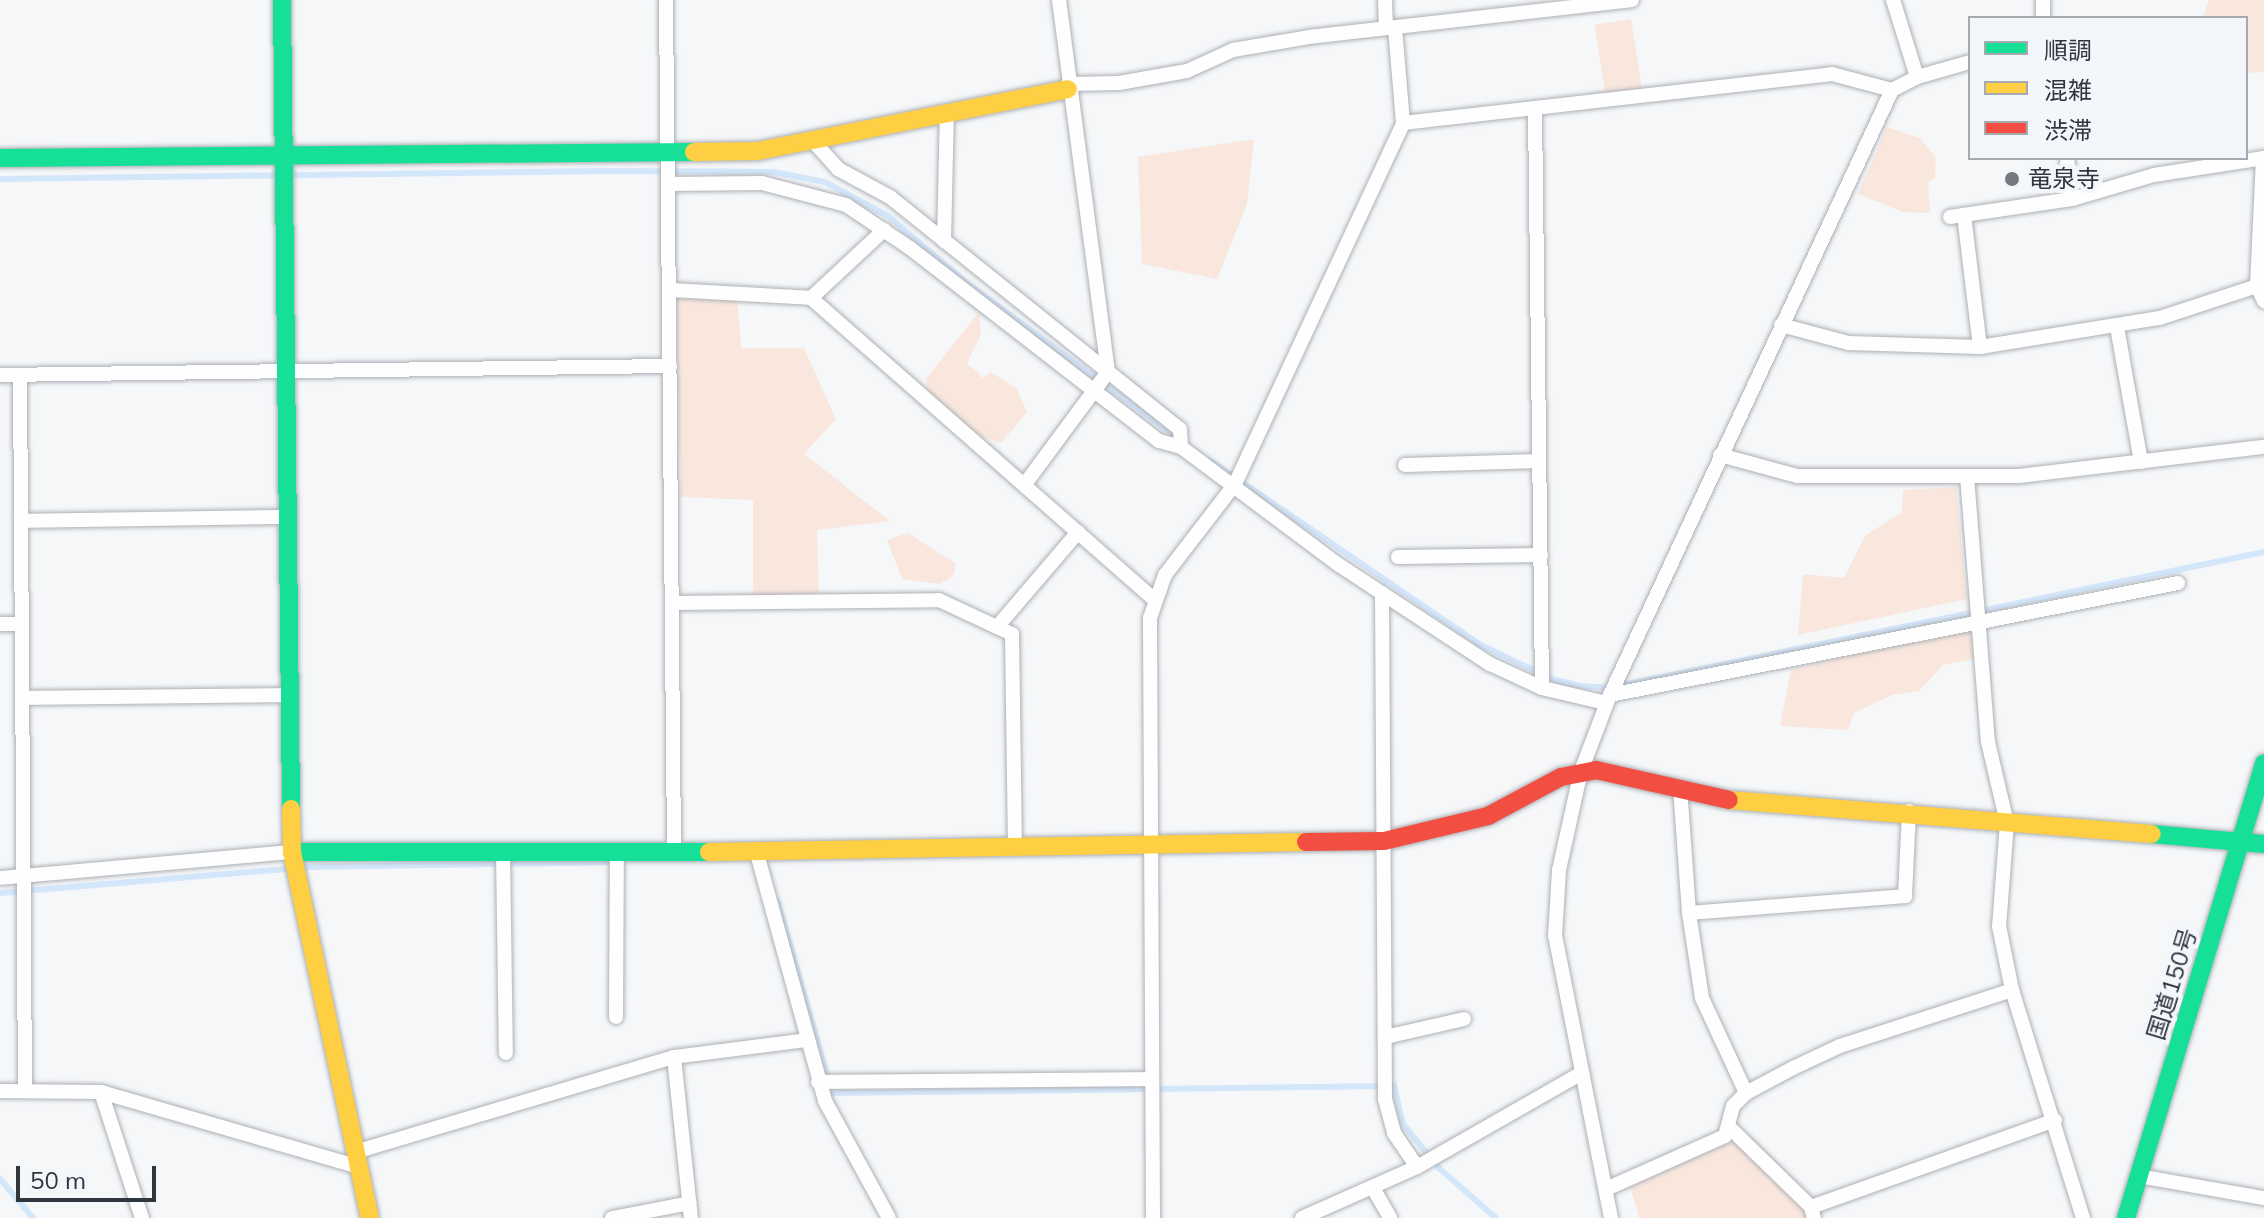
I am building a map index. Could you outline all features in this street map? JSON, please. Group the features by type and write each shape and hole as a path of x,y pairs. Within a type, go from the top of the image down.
{"main road":[{"path":"282,0 292,852 370,1218"},
{"path":"0,158 758,151 814,142 1068,86"},
{"name":"国道150号","path":"2126,1218 2264,764"},
{"path":"292,852 756,850 1384,841 1488,816 1581,771 1617,771 1734,801 1909,811 2007,823 2264,844"}],"street":[{"path":"666,0 674,849"},
{"path":"1025,484 1108,372 1059,0"},
{"path":"1153,1218 1148,843 1154,599 1165,575 1235,484 1403,123 1385,0"},
{"path":"1068,86 1173,74 1233,50 1588,2 1632,0"},
{"path":"1893,0 1917,77"},
{"path":"1611,1218 1555,936 1559,870 1581,771 1608,699 1892,90 1917,77 1968,63"},
{"path":"1403,123 1832,74 1892,90"},
{"path":"1535,108 1542,688"},
{"path":"944,241 947,113"},
{"path":"814,142 838,169 890,197 1180,429 1181,447"},
{"path":"1980,347 1957,216 2072,199 2154,175 2263,158 2257,286 2264,301"},
{"path":"2067,160 2072,199"},
{"path":"669,184 762,183 808,192 846,205 884,230 1159,441 1181,447 1382,593 1490,664 1542,688 1608,699 2178,583"},
{"path":"811,298 884,230"},
{"path":"1781,325 1848,343 1980,347 2117,327 2257,286"},
{"path":"670,290 811,298 1154,599"},
{"path":"2117,327 2141,462"},
{"path":"0,375 670,366"},
{"path":"20,375 25,1091"},
{"path":"1720,455 1797,476 1967,476 2141,462 2264,447"},
{"path":"1405,465 1539,461"},
{"path":"1967,476 1988,742 2007,823 1999,926 2012,990 2055,1120 2083,1218"},
{"path":"21,521 287,517"},
{"path":"997,627 1078,532"},
{"path":"1398,557 1541,555"},
{"path":"1382,593 1385,1099 1394,1133 1417,1167"},
{"path":"672,603 939,600 1012,634 1015,845"},
{"path":"0,624 22,624"},
{"path":"22,698 290,695"},
{"path":"1680,787 1689,913 1702,998 1746,1093"},
{"path":"1689,913 1905,896 1909,811"},
{"path":"503,850 506,1053"},
{"path":"616,1017 617,850"},
{"path":"756,850 818,1082 889,1218"},
{"path":"0,878 292,852"},
{"path":"1606,1189 1725,1136 1733,1106 1746,1093 1840,1046 2012,990"},
{"path":"1385,1037 1464,1019"},
{"path":"0,1091 101,1092 357,1160 674,1057 807,1040"},
{"path":"612,1218 690,1210 674,1057"},
{"path":"1302,1218 1417,1167 1582,1073"},
{"path":"818,1082 1151,1079"},
{"path":"101,1092 142,1218"},
{"path":"1729,1127 1813,1212 2055,1120"},
{"path":"2139,1176 2264,1198"},
{"path":"1373,1188 1390,1218"}],"shaded area":[{"path":"2209,0 2264,0 2264,72 2248,73 2248,16 2204,16"},
{"path":"1631,19 1642,89 1606,95 1594,25"},
{"path":"1887,127 1919,138 1936,157 1935,179 1928,182 1930,213 1903,212 1858,194"},
{"path":"1254,139 1247,204 1217,279 1142,264 1138,157"},
{"path":"676,290 737,294 741,348 804,348 836,419 804,454 890,521 817,530 819,602 753,602 753,500 681,497"},
{"path":"979,312 981,335 967,363 983,378 991,372 1016,388 1027,412 1001,443 963,430 929,400 926,379"},
{"path":"1956,487 1967,599 1798,635 1803,574 1844,578 1865,536 1902,512 1903,490"},
{"path":"908,533 956,564 953,576 940,584 902,579 887,540"},
{"path":"1975,624 1976,659 1943,665 1919,691 1892,695 1854,713 1848,730 1780,726 1791,670"},
{"path":"1736,1132 1752,1137 1808,1193 1820,1218 1639,1218 1630,1185"}],"waterway":[{"path":"0,179 606,171 774,172 825,182 888,216 968,284 1179,439"},
{"path":"1211,461 1479,644 1552,679 1581,686 1609,688 2264,552"},
{"path":"0,893 307,867 615,862"},
{"path":"778,902 832,1093 1394,1086 1403,1124 1439,1168 1496,1218"},
{"path":"0,1179 33,1218"}],"traffic: fast":[{"path":"282,0 291,809"},
{"path":"0,158 694,152"},
{"path":"2126,1218 2264,764"},
{"path":"2152,834 2264,844"},
{"path":"292,852 709,852"}],"traffic: slow":[{"path":"694,152 758,151 1068,89"},
{"path":"1729,800 2152,834"},
{"path":"291,809 292,852 370,1218"},
{"path":"709,852 1306,842"}],"traffic: jam":[{"path":"1306,842 1384,841 1488,816 1561,777 1596,770 1729,800"}],"place":[{"name":"竜泉寺","path":"2012,179"}]}
